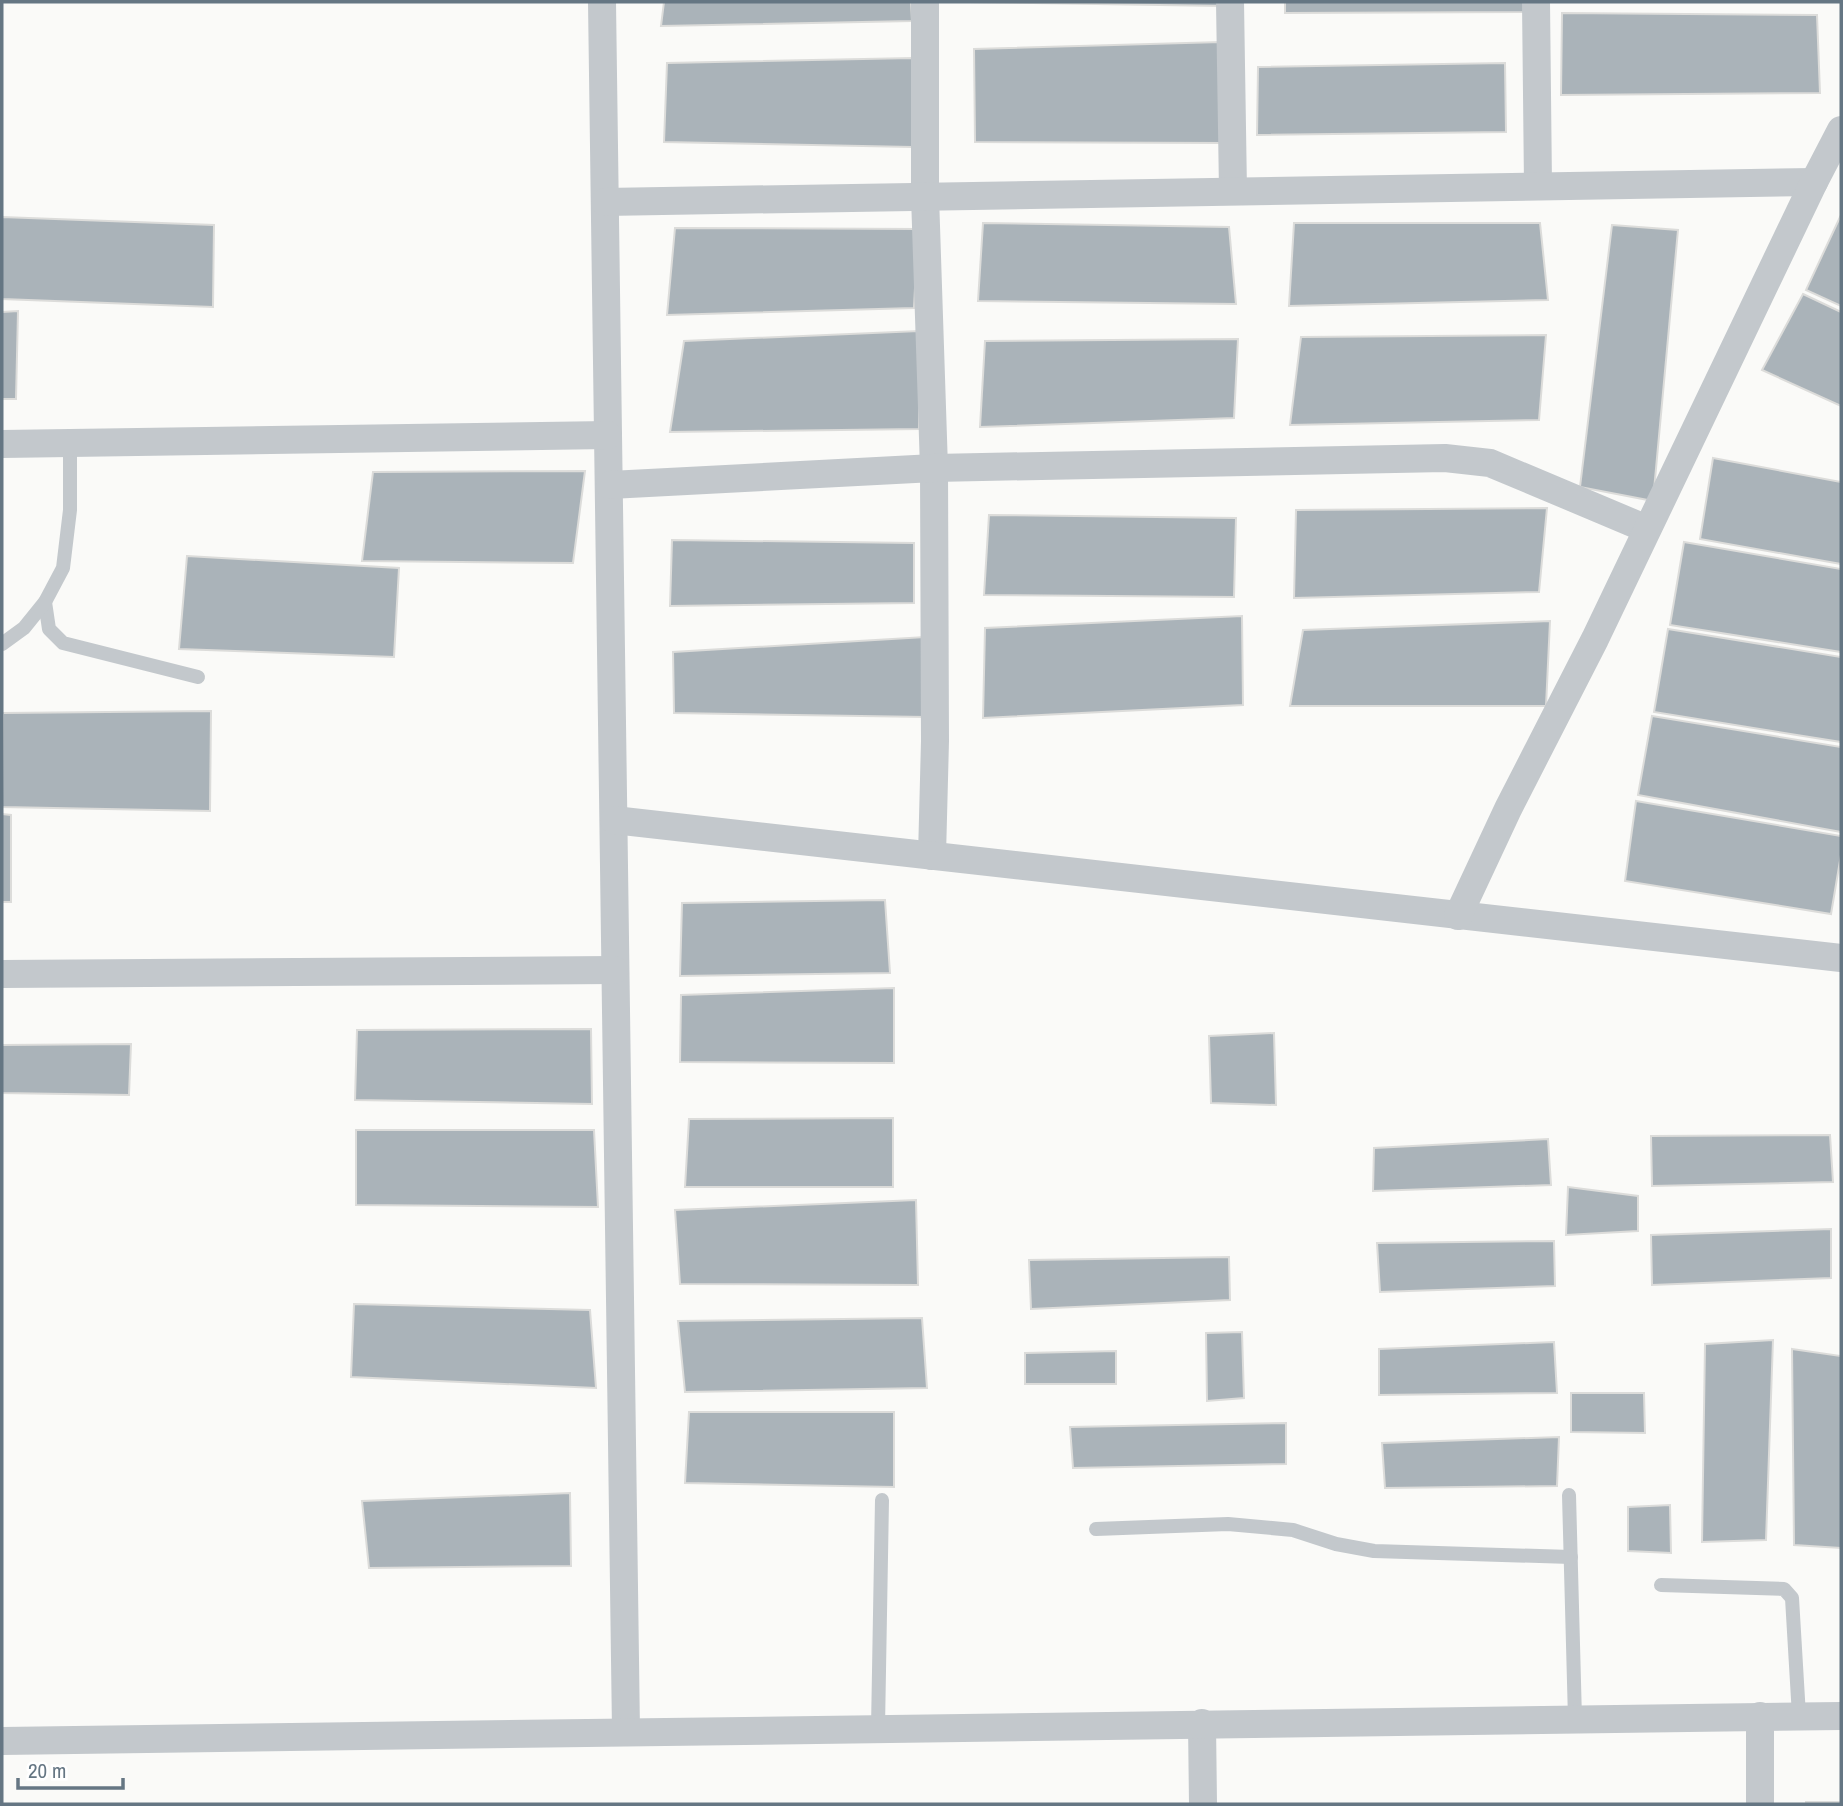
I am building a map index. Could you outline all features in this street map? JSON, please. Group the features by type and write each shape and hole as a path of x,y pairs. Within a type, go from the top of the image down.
{"street":[{"path":"602,2 626,1731"},
{"path":"925,2 925,196 934,468 935,741 932,856"},
{"path":"1230,2 1233,191"},
{"path":"1536,2 1538,186"},
{"path":"1458,915 1841,130"},
{"path":"605,202 1814,182"},
{"path":"2,444 608,435"},
{"path":"610,485 934,468 1445,458 1490,463 1647,529"},
{"path":"614,820 1841,958"},
{"path":"2,974 614,970"},
{"path":"1760,1716 1760,1804"},
{"path":"2,1741 1841,1716"},
{"path":"1202,1723 1203,1804"}],"lane":[{"path":"2,644 24,628 45,602 63,568 70,510 70,443"},
{"path":"45,602 49,629 63,643 198,677"},
{"path":"1569,1495 1575,1718"},
{"path":"878,1728 882,1500"},
{"path":"1097,1529 1228,1524 1293,1530 1336,1544 1374,1551 1571,1557"},
{"path":"1661,1585 1784,1589 1792,1598 1799,1716"}],"building":[{"path":"664,2 911,2 912,21 661,26"},
{"path":"969,2 1222,2 1222,6"},
{"path":"1285,2 1525,2 1525,12 1285,13"},
{"path":"1562,13 1817,15 1820,93 1561,95"},
{"path":"1221,42 1223,143 975,142 974,49"},
{"path":"913,58 912,147 664,142 667,63"},
{"path":"1505,63 1506,132 1257,135 1258,67"},
{"path":"1841,215 1841,306 1806,290"},
{"path":"2,217 214,225 213,307 2,299"},
{"path":"983,223 1229,227 1236,304 978,301"},
{"path":"1294,223 1540,223 1548,300 1289,306"},
{"path":"1612,225 1678,230 1653,501 1580,487"},
{"path":"675,228 918,229 914,308 667,315"},
{"path":"1803,294 1841,312 1841,406 1762,370"},
{"path":"18,311 16,399 2,399 2,312"},
{"path":"919,331 919,429 670,432 684,341"},
{"path":"1546,335 1539,420 1290,425 1301,337"},
{"path":"1238,339 1234,418 980,427 985,341"},
{"path":"1713,458 1841,482 1841,564 1700,539"},
{"path":"585,471 573,563 362,561 373,472"},
{"path":"1547,508 1539,592 1294,598 1296,510"},
{"path":"989,515 1236,518 1234,597 984,595"},
{"path":"672,540 914,543 914,603 670,606"},
{"path":"1684,542 1841,569 1841,652 1670,625"},
{"path":"187,556 399,568 394,657 179,649"},
{"path":"1242,616 1243,705 983,718 985,628"},
{"path":"1550,621 1546,706 1290,706 1303,630"},
{"path":"1668,629 1841,657 1841,742 1654,712"},
{"path":"925,637 926,717 674,713 673,652"},
{"path":"211,711 210,811 2,807 3,713"},
{"path":"1652,716 1841,747 1841,832 1638,795"},
{"path":"1636,801 1841,836 1841,855 1831,914 1625,881"},
{"path":"2,814 11,815 11,902 2,902"},
{"path":"885,900 890,973 680,976 682,903"},
{"path":"894,988 894,1063 680,1062 681,995"},
{"path":"591,1029 592,1104 355,1100 357,1030"},
{"path":"1274,1033 1276,1105 1211,1103 1209,1036"},
{"path":"131,1044 129,1095 2,1093 2,1045"},
{"path":"893,1118 893,1187 685,1187 689,1119"},
{"path":"356,1130 594,1130 598,1207 356,1205"},
{"path":"1830,1135 1833,1182 1652,1186 1651,1136"},
{"path":"1548,1139 1551,1185 1373,1191 1374,1148"},
{"path":"1568,1187 1638,1196 1638,1231 1566,1235"},
{"path":"916,1200 918,1285 680,1284 675,1210"},
{"path":"1831,1229 1831,1278 1652,1285 1651,1235"},
{"path":"1554,1241 1555,1286 1380,1292 1377,1243"},
{"path":"1229,1257 1230,1300 1031,1309 1029,1260"},
{"path":"354,1304 590,1310 596,1388 351,1377"},
{"path":"922,1318 927,1388 685,1392 678,1321"},
{"path":"1242,1332 1244,1398 1207,1401 1206,1333"},
{"path":"1773,1340 1766,1540 1702,1542 1705,1344"},
{"path":"1554,1342 1557,1393 1379,1395 1379,1349"},
{"path":"1792,1349 1841,1356 1841,1548 1794,1545"},
{"path":"1116,1351 1116,1384 1025,1384 1025,1353"},
{"path":"1571,1393 1644,1393 1645,1433 1571,1432"},
{"path":"689,1412 894,1412 894,1487 685,1483"},
{"path":"1286,1423 1286,1464 1073,1468 1070,1427"},
{"path":"1559,1437 1557,1486 1385,1488 1382,1443"},
{"path":"570,1493 571,1566 369,1568 362,1501"},
{"path":"1670,1505 1671,1553 1628,1551 1628,1507"},
{"path":"1841,1802 1841,1804 1806,1804"}]}
